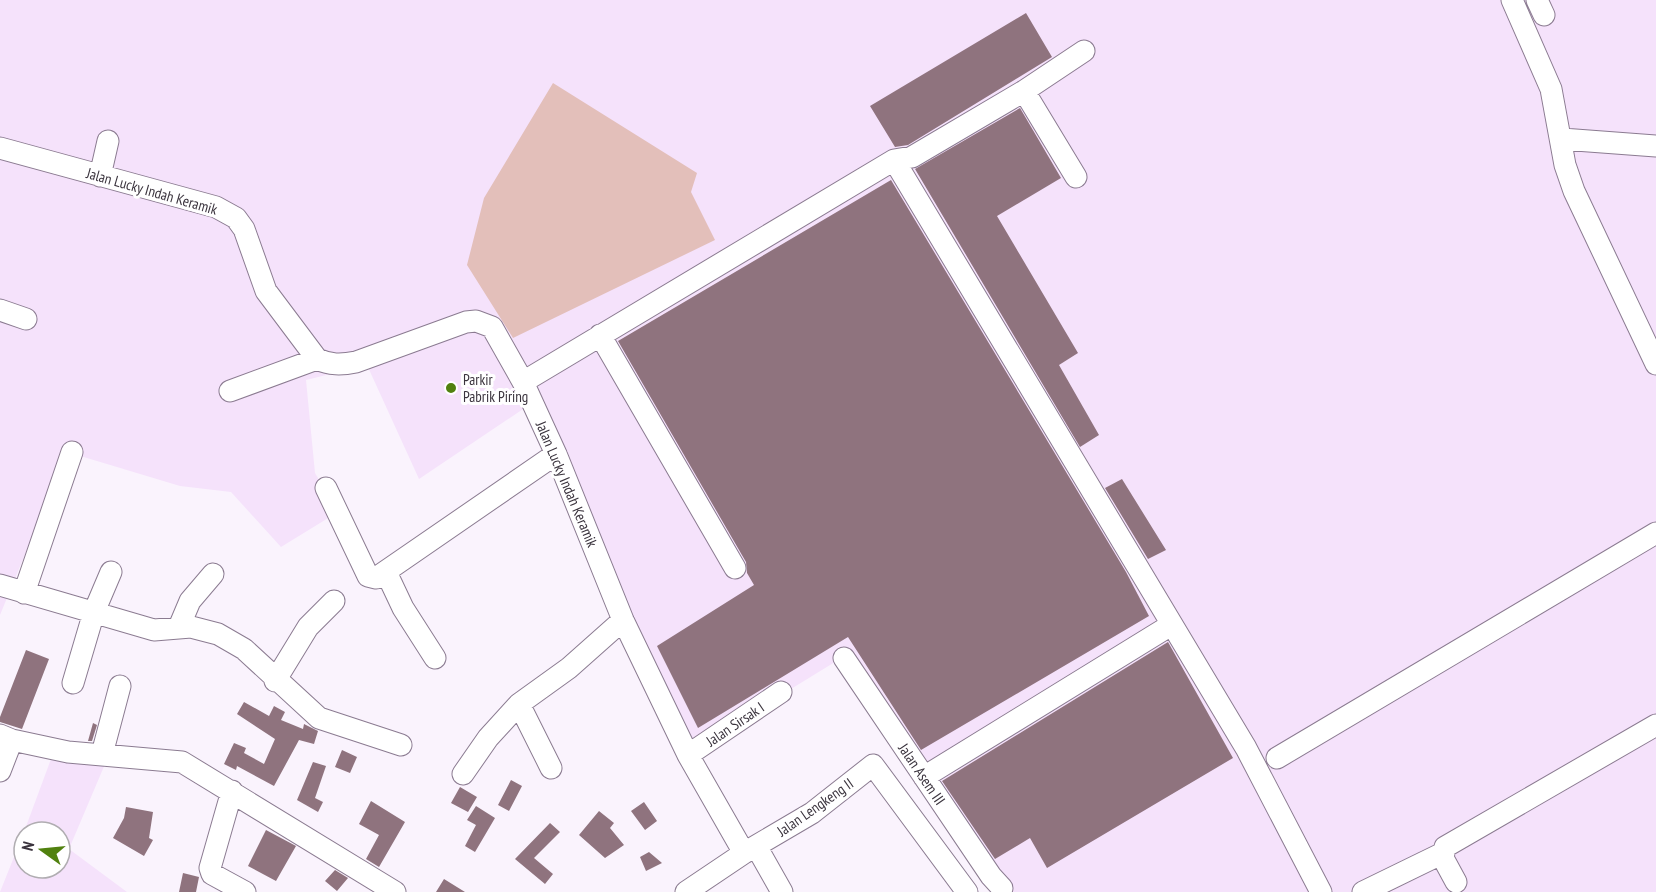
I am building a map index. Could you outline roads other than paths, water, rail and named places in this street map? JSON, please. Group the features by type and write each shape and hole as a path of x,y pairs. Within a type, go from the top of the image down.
{"street":[{"path":"1512,0 1551,89 1565,165 1574,190 1656,364"},
{"path":"523,382 894,160 912,157 1024,91 1084,51"},
{"path":"1024,91 1076,177"},
{"path":"1562,139 1656,146"},
{"path":"100,176 108,141"},
{"name":"Jalan Lucky Indah Keramik","path":"0,148 216,207 236,218 244,228 266,291 317,359 332,364 356,362 456,325 476,321 492,327 523,382 556,454 623,620 688,755 750,850 782,892"},
{"path":"894,160 1246,748 1321,892"},
{"path":"0,310 26,319"},
{"path":"600,335 735,568"},
{"path":"230,391 317,359"},
{"path":"24,592 72,452"},
{"path":"326,488 368,576 376,578 556,454"},
{"path":"1277,758 1656,533"},
{"path":"386,572 403,608 435,658"},
{"path":"73,683 94,612 111,573"},
{"path":"179,627 190,601 213,574"},
{"path":"0,585 154,630 179,627 202,628 231,640 244,649 275,681 320,718 401,745"},
{"path":"275,681 308,627 334,601"},
{"path":"463,774 488,738 519,704 569,668 623,620"},
{"path":"924,777 1171,625"},
{"name":"Jalan Asem III","path":"844,658 991,876 1002,888"},
{"path":"102,754 120,686"},
{"name":"Jalan Sirsak I","path":"688,755 781,692"},
{"path":"519,704 551,768"},
{"path":"1456,882 1443,853 1445,847 1656,725"},
{"path":"0,771 6,737 68,752 182,762 395,892"},
{"name":"Jalan Lengkeng II","path":"686,892 812,813 873,765 967,892"},
{"path":"232,791 210,868 212,874 244,892"},
{"path":"1363,892 1443,853"}],"place":[{"name":"Parkir Pabrik Piring","path":"451,388"}]}
